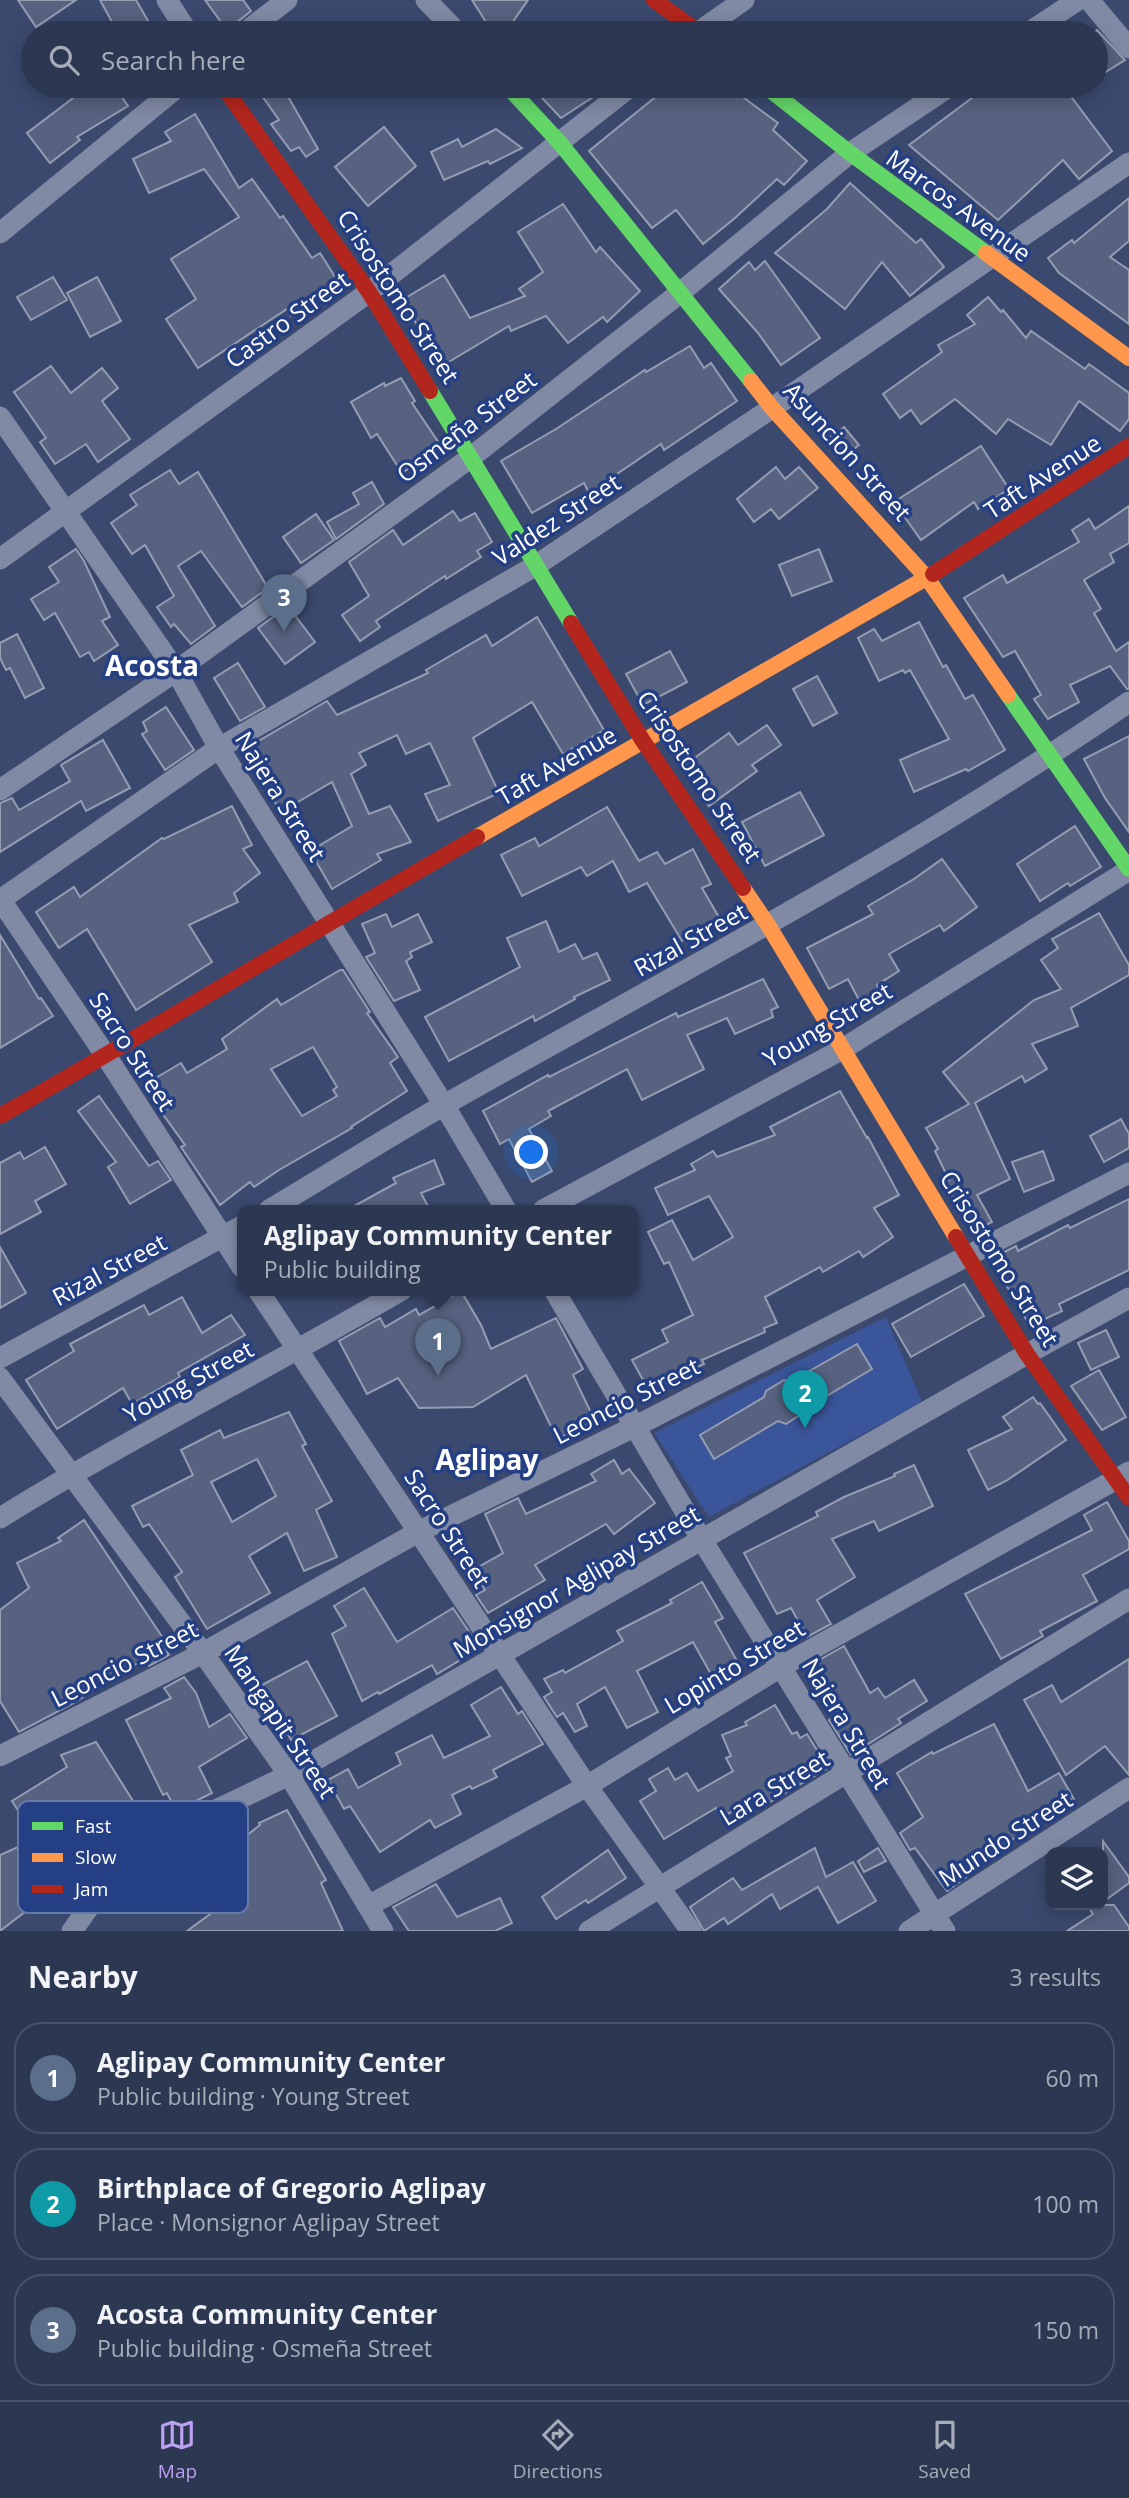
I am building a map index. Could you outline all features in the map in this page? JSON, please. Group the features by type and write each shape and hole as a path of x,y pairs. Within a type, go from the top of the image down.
{"street":[{"path":"167,0 180,21"},
{"path":"260,21 287,0"},
{"path":"426,0 446,21"},
{"path":"654,0 682,21"},
{"path":"715,21 744,0"},
{"path":"1046,21 1078,0"},
{"path":"1089,0 1106,21"},
{"path":"1108,23 1129,48"},
{"path":"0,233 164,98"},
{"name":"Crisostomo Street","path":"232,98 369,292 643,741 768,925 841,1050 1027,1354 1122,1476 1129,1498"},
{"name":"Asuncion Street","path":"518,98 559,143 772,408 927,578 1129,869"},
{"name":"Castro Street","path":"0,559 369,292 616,98"},
{"name":"Marcos Avenue","path":"780,98 850,153 1129,358"},
{"name":"Osmeña Street","path":"0,790 176,671 470,458 681,292 850,153 932,98"},
{"name":"Valdez Street","path":"0,900 219,748 535,566 772,408 1129,163"},
{"name":"Najera Street","path":"0,417 176,671 219,748 444,1105 503,1205"},
{"name":"Taft Avenue","path":"0,1116 106,1056 329,922 927,578 1129,446"},
{"name":"Rizal Street","path":"277,1205 444,1105 768,925 1052,755 1129,702"},
{"name":"Young Street","path":"552,1205 841,1050 1129,869"},
{"name":"Sacro Street","path":"0,900 106,1056 237,1260"},
{"name":"Leoncio Street","path":"0,1756 203,1653 418,1532 636,1426 1129,1173"},
{"name":"Rizal Street","path":"0,1358 237,1229"},
{"name":"Sacro Street","path":"262,1296 587,1786 691,1931"},
{"name":"Young Street","path":"0,1518 71,1474 299,1350 392,1296"},
{"name":"Najera Street","path":"558,1296 702,1540 940,1923"},
{"name":"Monsignor Aglipay Street","path":"235,1801 289,1775 1129,1298"},
{"name":"Mangapit Street","path":"0,1378 203,1653 289,1775 383,1931"},
{"name":"Lopinto Street","path":"368,1906 587,1786 782,1666 1122,1476"},
{"name":"Lara Street","path":"589,1931 1129,1599"},
{"name":"Mundo Street","path":"909,1931 940,1923 1129,1788"},
{"name":"Monsignor Aglipay Street","path":"72,1931 85,1913"}],"shaded area":[{"path":"886,1317 922,1402 709,1517 654,1433"}],"building":[{"path":"18,0 76,0 45,21 32,21"},
{"path":"100,0 136,0 148,21 111,21"},
{"path":"205,0 243,0 251,11 238,21 220,21"},
{"path":"472,0 528,0 513,21 485,21"},
{"path":"1108,42 1125,60 1108,71"},
{"path":"73,98 122,98 128,106 77,137 80,140 50,163 27,133"},
{"path":"263,98 289,98 318,149 306,157 299,147 291,151 271,124 279,120"},
{"path":"542,98 592,98 561,118"},
{"path":"654,98 744,98 778,123 773,130 807,161 784,185 777,179 703,244 676,210 652,228 589,151"},
{"path":"972,98 1072,98 1112,151 1079,179 1063,160 998,220 909,145"},
{"path":"195,114 239,188 252,179 280,218 283,216 312,258 320,253 339,283 311,299 313,302 291,316 287,309 198,368 166,319 196,299 171,259 239,217 204,169 149,193 133,159 171,141 165,132"},
{"path":"384,127 416,166 368,206 335,167"},
{"path":"496,129 522,148 490,164 488,161 444,180 431,152 458,139 462,147"},
{"path":"850,183 916,243 921,239 944,267 910,296 882,262 845,309 775,253 827,209"},
{"path":"1129,198 1129,241 1110,257 1129,270 1129,324 1059,273 1048,258 1072,240 1074,243"},
{"path":"563,204 596,252 600,247 640,291 607,322 603,317 568,343 546,316 511,331 509,326 442,366 402,300 444,275 470,318 525,296 519,289 543,272 518,232"},
{"path":"765,261 820,338 781,365 758,333 719,289 749,262 755,270"},
{"path":"53,277 67,300 31,320 17,297"},
{"path":"97,277 121,321 90,337 67,293"},
{"path":"988,297 1001,312 1003,310 1026,338 1031,331 1085,369 1089,364 1129,393 1129,419 1120,431 1079,401 1051,445 1008,419 996,434 955,399 921,424 911,410 900,418 883,394 942,352 938,345 975,324 967,315"},
{"path":"690,346 704,368 711,363 737,401 664,450 661,444 589,493 584,483 532,513 501,461 556,429 645,370 646,372"},
{"path":"51,366 71,393 102,368 118,388 102,401 130,439 98,462 86,444 55,464 40,442 46,438 14,392"},
{"path":"401,378 415,401 412,403 441,446 402,473 377,434 371,438 351,402 384,383 385,386"},
{"path":"844,427 859,445 843,457 828,439"},
{"path":"981,446 1009,489 978,509 974,502 921,540 894,502"},
{"path":"776,467 785,479 799,467 818,488 779,519 771,509 754,522 737,499"},
{"path":"170,470 179,484 198,472 268,588 242,607 201,551 178,566 215,626 191,644 174,624 171,627 157,607 174,596 145,545 132,554 111,523 137,505 130,495"},
{"path":"372,482 384,504 336,539 327,522 359,504 353,493"},
{"path":"1129,506 1129,543 1110,554 1114,562 1084,580 1101,609 1094,613 1116,651 1129,642 1129,689 1110,666 1070,685 1079,702 1048,719 1034,699 1041,695 1015,651 1003,657 964,598 1003,575 1007,583 1079,542 1072,530 1089,519 1095,529"},
{"path":"453,511 460,521 475,513 492,542 477,551 481,557 446,579 445,576 376,621 380,627 360,641 342,615 369,596 349,562 393,530 403,545"},
{"path":"316,514 334,540 301,563 283,537"},
{"path":"76,549 110,617 102,621 118,645 94,661 89,652 80,657 55,613 44,620 31,599 59,582 49,567"},
{"path":"819,549 832,581 792,596 779,565"},
{"path":"288,606 315,642 285,664 258,628"},
{"path":"537,617 604,730 563,754 532,702 473,738 499,793 438,821 425,794 450,785 430,743 406,754 397,735 359,753 366,765 351,774 369,814 390,806 411,842 377,854 381,860 332,889 310,851 352,826 332,782 281,812 243,750 327,701 337,715 428,673 426,670 486,635 492,646"},
{"path":"919,622 943,667 946,665 965,699 973,695 1005,750 968,771 966,769 914,792 900,760 949,739 910,670 905,673 903,670 879,681 858,638 874,629 882,641"},
{"path":"17,634 44,688 25,698 10,668 6,670 0,658 0,643"},
{"path":"670,651 687,682 643,705 626,674"},
{"path":"238,663 265,707 240,721 214,678"},
{"path":"817,676 837,713 813,726 793,689"},
{"path":"166,707 194,750 165,770 142,734 147,731 143,722"},
{"path":"767,725 781,745 752,765 757,771 709,806 682,767 729,733 738,745"},
{"path":"1129,736 1129,832 1105,798 1084,759"},
{"path":"103,740 130,788 86,811 81,801 0,852 0,803 12,798 19,810 70,781 61,765"},
{"path":"800,792 824,835 765,866 742,822"},
{"path":"232,806 252,845 243,849 260,873 234,893 238,902 189,925 212,962 136,1010 87,929 59,948 36,912 74,887 80,897 162,838"},
{"path":"607,807 639,861 657,852 665,864 693,849 711,884 702,888 720,919 682,941 647,883 629,892 613,861 587,876 581,867 522,896 501,855 535,838 539,846"},
{"path":"1075,826 1101,867 1040,901 1017,864"},
{"path":"942,859 977,907 944,931 940,925 889,954 899,971 877,985 880,992 860,1002 848,979 829,989 807,948 873,914 868,906"},
{"path":"1099,913 1129,965 1129,975 1071,1008 1078,1026 1032,1044 1047,1069 1025,1082 1022,1076 975,1103 1010,1179 977,1195 992,1222 973,1231 944,1182 949,1180 935,1151 938,1149 926,1128 969,1104 943,1072 1034,1000 1061,989 1041,960 1058,948 1052,939"},
{"path":"386,914 392,927 418,914 432,942 410,952 412,957 406,961 420,990 394,1001 366,957 375,953 362,924"},
{"path":"546,921 559,952 575,944 583,959 597,953 610,980 574,997 575,999 535,1021 533,1016 449,1061 425,1017 520,967 507,938"},
{"path":"0,935 39,999 41,998 53,1016 0,1048"},
{"path":"343,970 370,1012 367,1013 398,1057 390,1063 407,1091 352,1128 254,1187 250,1182 220,1205 181,1147 185,1145 162,1113 166,1110 149,1082 181,1063 187,1073 227,1049 222,1039 277,999 281,1005","holes":["313,1047 337,1087 333,1090 337,1096 302,1116 271,1069"]},
{"path":"763,979 778,1007 771,1010 773,1017 735,1034 727,1018 687,1035 704,1069 642,1100 627,1069 548,1111 551,1116 529,1129 552,1171 532,1182 509,1139 500,1144 483,1111 548,1075 549,1077 676,1013 678,1017"},
{"path":"840,1091 899,1195 874,1208 893,1237 863,1257 859,1251 823,1272 820,1267 765,1297 777,1323 764,1328 765,1332 702,1360 704,1364 649,1391 632,1360 668,1342 662,1330 693,1315 669,1262 664,1264 648,1232 672,1220 693,1260 733,1237 709,1196 668,1215 655,1188 695,1170 691,1164 713,1151 717,1157 775,1135 770,1127"},
{"path":"99,1096 149,1166 158,1161 171,1180 130,1204 108,1167 116,1162 78,1111"},
{"path":"1121,1119 1129,1134 1129,1148 1104,1162 1090,1136"},
{"path":"45,1147 66,1184 35,1201 41,1212 0,1234 0,1163 20,1152 24,1159"},
{"path":"1043,1151 1054,1180 1024,1192 1012,1162"},
{"path":"434,1160 444,1184 421,1193 427,1205 356,1205 396,1183 393,1178"},
{"path":"1129,1199 1129,1270 1059,1304 1062,1311 1030,1326 991,1259 1016,1246 1018,1251 1068,1225 1070,1228"},
{"path":"0,1247 26,1293 0,1308"},
{"path":"964,1284 984,1316 911,1357 892,1324"},
{"path":"452,1296 464,1296 491,1349 556,1318 583,1369 573,1375 595,1421 557,1439 526,1375 473,1407 419,1408 398,1378 367,1394 339,1341 380,1318 385,1327 416,1309 419,1315"},
{"path":"182,1297 202,1333 231,1315 245,1335 178,1373 180,1377 132,1404 123,1388 57,1429 26,1380 74,1351 70,1344 144,1305 149,1315"},
{"path":"1106,1330 1119,1357 1091,1370 1078,1343"},
{"path":"857,1344 872,1369 805,1409 786,1424 778,1421 714,1459 700,1435 764,1397 766,1391 784,1380 790,1382"},
{"path":"1099,1370 1126,1417 1102,1430 1071,1386"},
{"path":"1033,1397 1066,1440 1006,1481 988,1490 968,1450 1012,1429 1003,1417"},
{"path":"289,1412 306,1444 302,1446 332,1501 316,1510 337,1557 304,1571 287,1533 249,1556 270,1593 207,1629 175,1577 182,1572 149,1524 143,1527 132,1506 193,1475 181,1450 220,1430 224,1438","holes":["257,1459 276,1496 232,1522 211,1482"]},
{"path":"614,1460 622,1474 629,1469 655,1503 614,1534 606,1524 535,1565 545,1580 488,1613 476,1595 485,1590 473,1570 503,1553 485,1514 518,1498 526,1514 596,1481 591,1474"},
{"path":"914,1465 933,1506 879,1531 874,1521 832,1539 855,1577 817,1600 831,1624 807,1637 791,1608 777,1614 744,1553 818,1516 816,1512 844,1497 895,1476 894,1474"},
{"path":"1107,1502 1129,1541 1129,1549 1083,1575 1097,1601 1040,1631 1043,1636 1001,1659 965,1594 1092,1530 1084,1515"},
{"path":"84,1520 167,1644 163,1646 169,1655 149,1666 144,1659 72,1704 19,1732 0,1701 0,1610 29,1588 17,1563 61,1541 58,1538"},
{"path":"702,1582 723,1618 715,1622 737,1661 712,1676 693,1642 637,1671 658,1712 627,1728 605,1687 577,1704 587,1726 575,1732 563,1713 557,1717 544,1697 552,1692 544,1679 563,1670 565,1673 623,1641 617,1631 672,1603 670,1600"},
{"path":"364,1588 397,1642 453,1608 480,1648 437,1674 432,1665 362,1701 332,1634 346,1626 334,1606"},
{"path":"844,1646 870,1693 878,1688 885,1698 914,1680 927,1701 898,1719 901,1723 851,1755 829,1720 834,1717 807,1667"},
{"path":"1129,1659 1129,1775 1105,1746 1066,1775 1024,1700 1052,1685 1061,1702"},
{"path":"307,1661 337,1716 291,1740 279,1718 269,1724 252,1700 266,1692 262,1685"},
{"path":"184,1677 196,1693 209,1727 230,1714 247,1738 199,1767 212,1793 196,1801 171,1801 167,1793 163,1795 126,1720 171,1698 164,1688"},
{"path":"501,1687 518,1714 522,1711 543,1744 493,1770 497,1777 452,1795 461,1814 435,1828 430,1820 380,1852 350,1806 344,1809 328,1780 348,1769 358,1788 401,1764 396,1753 432,1735 444,1758 490,1736 471,1705"},
{"path":"775,1705 792,1734 797,1732 800,1738 807,1734 828,1768 770,1802 764,1792 721,1818 716,1808 664,1839 640,1801 656,1791 649,1779 668,1768 675,1780 687,1773 698,1791 733,1771 726,1758 731,1756 722,1735 747,1725 745,1722"},
{"path":"994,1724 1028,1791 1059,1773 1074,1799 1034,1821 1035,1824 979,1862 981,1866 947,1891 915,1848 910,1850 900,1833 923,1817 897,1773 932,1752 933,1754"},
{"path":"96,1742 133,1801 18,1801 18,1810 12,1801 67,1767 61,1755"},
{"path":"287,1810 326,1880 321,1883 343,1931 187,1931 212,1913 248,1913 248,1834 260,1825 259,1823"},
{"path":"18,1847 18,1913 24,1913 0,1931 0,1855"},
{"path":"815,1848 826,1877 853,1862 876,1901 838,1923 818,1887 780,1909 772,1894 728,1924 724,1918 704,1931 690,1907 733,1878 742,1890"},
{"path":"878,1848 886,1861 864,1872 858,1861"},
{"path":"1108,1848 1129,1877 1129,1883 1108,1898"},
{"path":"608,1850 626,1878 588,1903 586,1900 556,1919 542,1897"},
{"path":"436,1884 457,1917 500,1898 512,1923 495,1931 409,1931 393,1907"},
{"path":"1108,1905 1114,1905 1129,1931 1067,1931 1093,1914 1090,1910 1108,1910"}],"traffic: fast":[{"path":"518,98 560,143 751,381"},
{"path":"780,98 986,253"},
{"path":"430,391 571,623"},
{"path":"1008,695 1129,869"}],"traffic: slow":[{"path":"986,253 1129,358"},
{"path":"751,381 772,408 927,578 1008,695"},
{"path":"477,837 933,574"},
{"path":"743,888 956,1237"}],"traffic: jam":[{"path":"654,0 683,21"},
{"path":"232,98 369,292 430,391"},
{"path":"933,574 1129,446"},
{"path":"571,623 643,741 743,888"},
{"path":"0,1116 477,837"},
{"path":"956,1237 1027,1354 1129,1498"}],"place":[{"name":"Acosta Community Center","path":"284,632"},
{"name":"Aglipay Community Center","path":"438,1376"},
{"name":"Birthplace of Gregorio Aglipay","path":"805,1428"}],"district":[{"name":"Acosta","path":"152,665"},
{"name":"Aglipay","path":"487,1459"}]}
